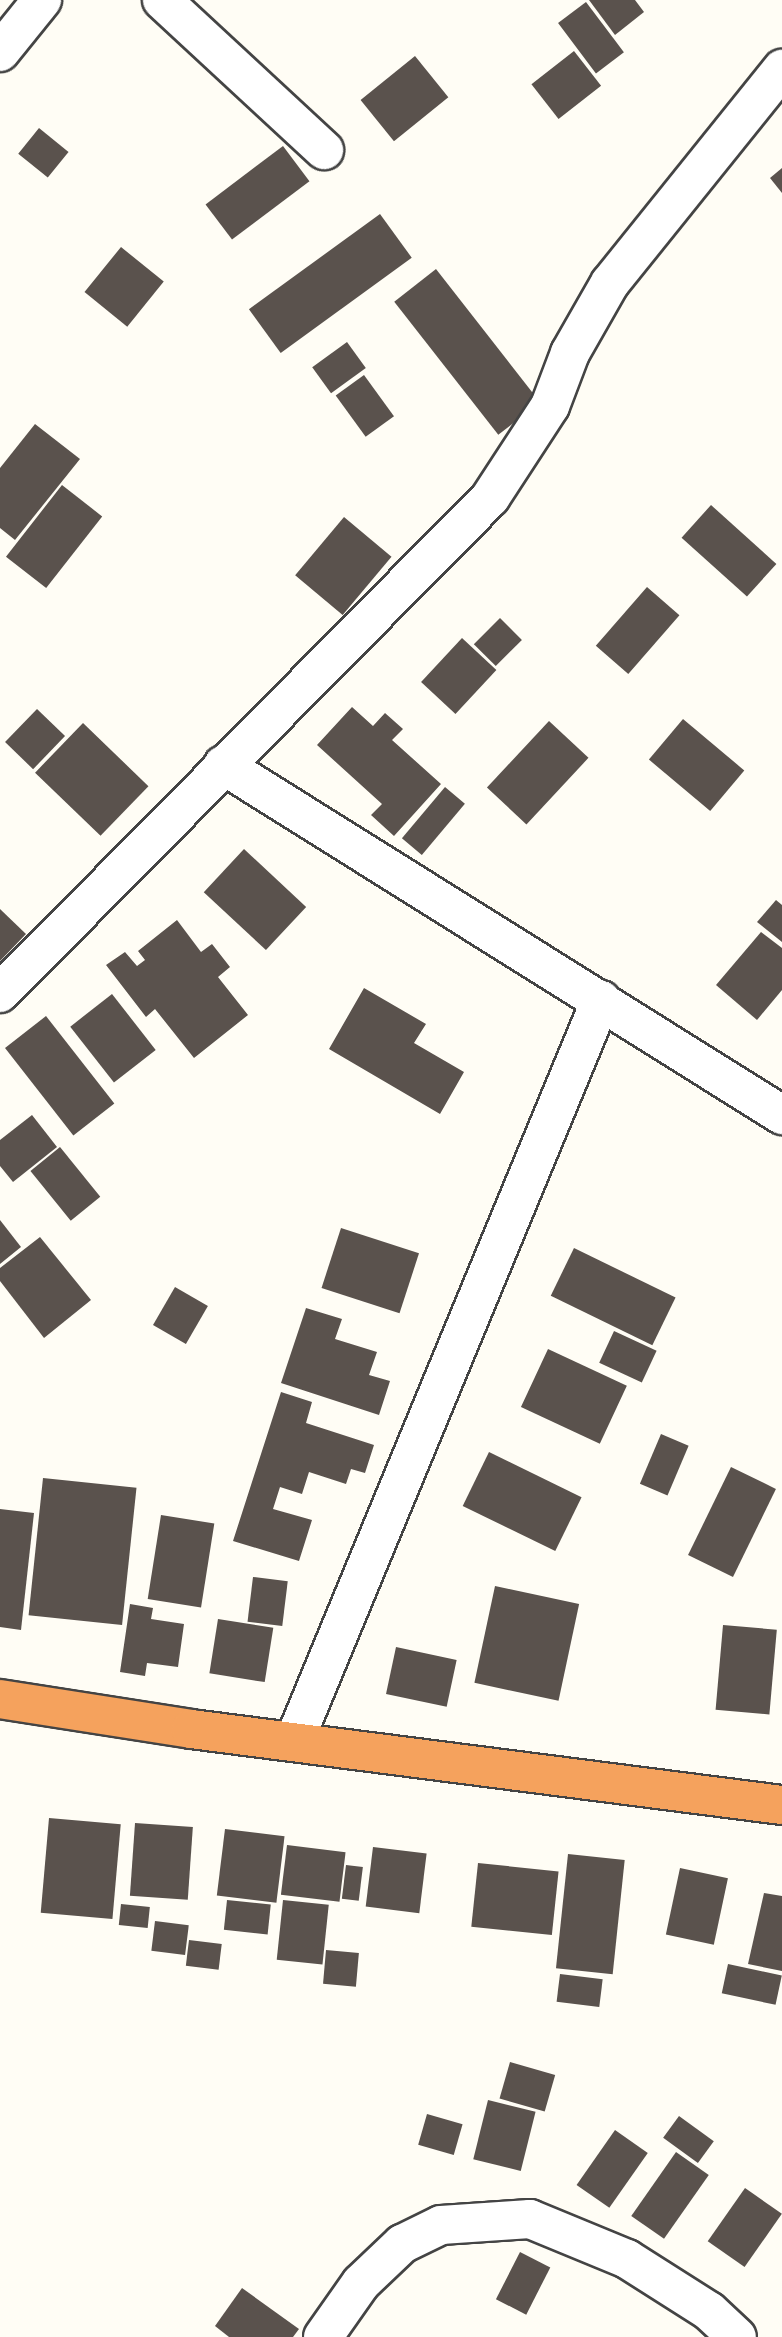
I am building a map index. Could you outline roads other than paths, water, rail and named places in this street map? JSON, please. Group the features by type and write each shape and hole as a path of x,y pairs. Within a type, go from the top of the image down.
{"highway":[{"path":"0,1699 191,1729 295,1739 782,1805"}],"street":[{"path":"0,52 42,0"},
{"path":"163,0 324,150"},
{"path":"0,993 223,765 430,563 490,498 550,406 570,353 610,283 782,69"},
{"path":"223,765 782,1115"},
{"path":"295,1739 601,1000"},
{"path":"323,2337 361,2283 402,2244 441,2225 530,2219 627,2259 709,2311 737,2337"}]}
